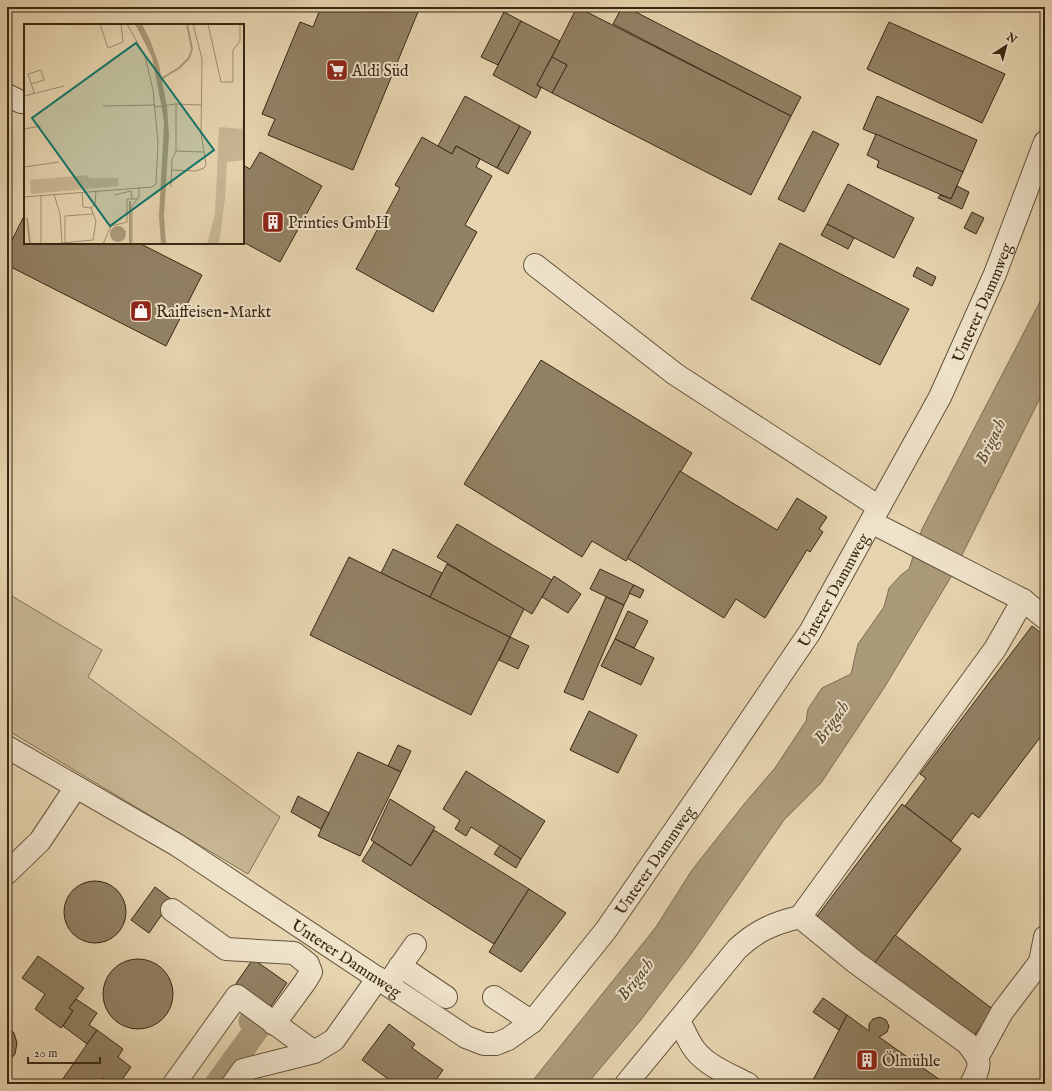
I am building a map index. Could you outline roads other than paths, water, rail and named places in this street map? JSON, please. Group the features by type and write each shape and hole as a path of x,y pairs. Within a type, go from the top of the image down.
{"street":[{"name":"Unterer Dammweg","path":"7,747 177,845 466,1037 484,1044 496,1044 508,1039 532,1022 606,930 722,763 810,632 940,397 995,274 1045,142"},
{"path":"535,265 675,374 875,514 889,532 1023,600 1045,618"},
{"path":"626,1084 737,949 750,936 765,928 800,917 995,649 1023,600"},
{"path":"7,873 40,841 76,786"},
{"path":"172,910 226,948 294,954 308,964 310,972 305,982 274,1024"},
{"path":"800,917 855,962 967,1043 978,1056 979,1062 971,1084"},
{"path":"978,1056 1002,1012 1040,962 1045,937"},
{"path":"233,1084 243,1070 314,1052 334,1040 382,981 400,966 415,945"},
{"path":"400,966 446,997"},
{"path":"174,1084 237,996 314,1052"},
{"path":"494,998 532,1022"},
{"path":"679,1020 687,1039 696,1052 722,1070 748,1084"}],"water":[{"name":"Brigach","path":"1045,292 1045,388 951,577 884,688 821,783 784,820 691,954 640,1021 587,1084 530,1084 656,927 692,870 775,768 806,721 808,709 822,688 851,674 858,644 884,607 889,588 909,569 922,529"}],"waterway":[{"path":"217,1084 259,1026 251,1021"}],"place":[{"name":"Aldi Süd","path":"337,70"},
{"name":"Printies GmbH","path":"273,222"},
{"name":"Raiffeisen-Markt","path":"141,311"},
{"name":"Ölmühle","path":"867,1060"}]}
